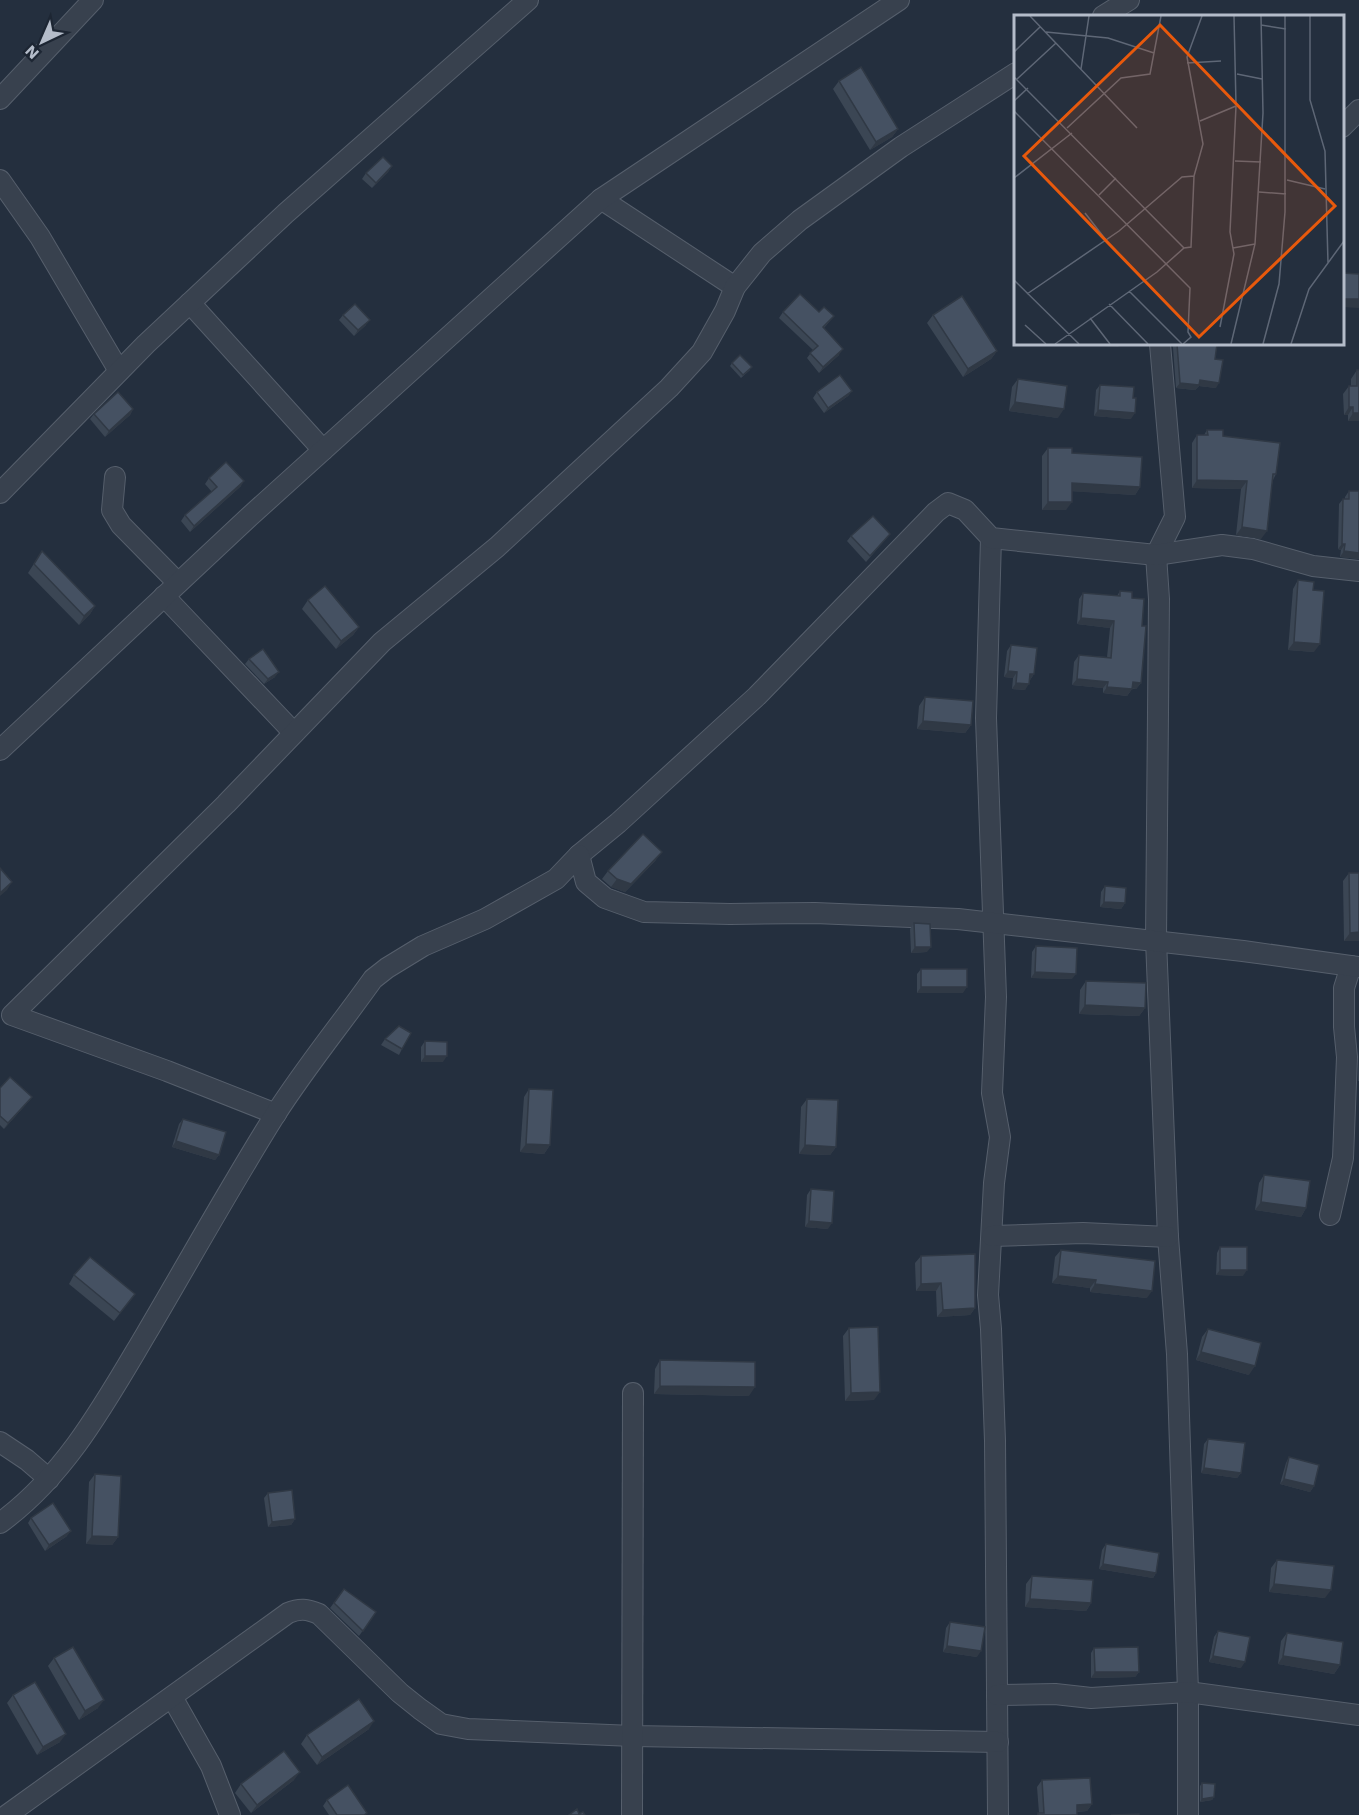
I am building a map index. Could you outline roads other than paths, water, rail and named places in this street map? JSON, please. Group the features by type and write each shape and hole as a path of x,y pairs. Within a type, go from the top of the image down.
{"street":[{"path":"0,99 93,0"},
{"path":"0,493 119,371 286,213 528,0"},
{"path":"0,750 323,450 601,200 899,0"},
{"path":"1105,15 1129,0"},
{"path":"276,1114 167,1071 6,1021 226,804 382,642 497,547 669,388 702,352 725,311 735,287 762,253 800,220 901,147 1014,74"},
{"path":"1344,125 1359,110"},
{"path":"0,180 40,237 119,371"},
{"path":"601,200 735,287"},
{"path":"190,303 323,450"},
{"path":"1160,345 1174,517 1156,555 1160,599 1156,940 1168,1237 1177,1354 1188,1692 1188,1815"},
{"path":"115,477 112,510 121,525 171,590 294,733"},
{"path":"0,1523 49,1479 77,1446 276,1114 377,975 423,946 485,919 556,879 579,855 618,823 757,696 936,512 948,503 965,510 991,538 1156,555 1222,545 1253,549 1319,567 1359,571"},
{"path":"991,538 986,718 996,997 992,1093 1000,1137 994,1183 988,1295 995,1441 998,1815"},
{"path":"579,855 586,882 605,898 644,912 815,913 992,921 1355,967 1344,988 1347,1057 1342,1158 1330,1215"},
{"path":"992,1236 1083,1233 1168,1237"},
{"path":"632,1815 633,1392"},
{"path":"0,1442 27,1460 49,1479"},
{"path":"7,1815 296,1609 307,1609 319,1614 400,1693 441,1724 468,1729 633,1736 998,1742"},
{"path":"997,1695 1055,1694 1091,1698 1188,1692 1359,1715"},
{"path":"172,1697 211,1766 230,1815"}]}
